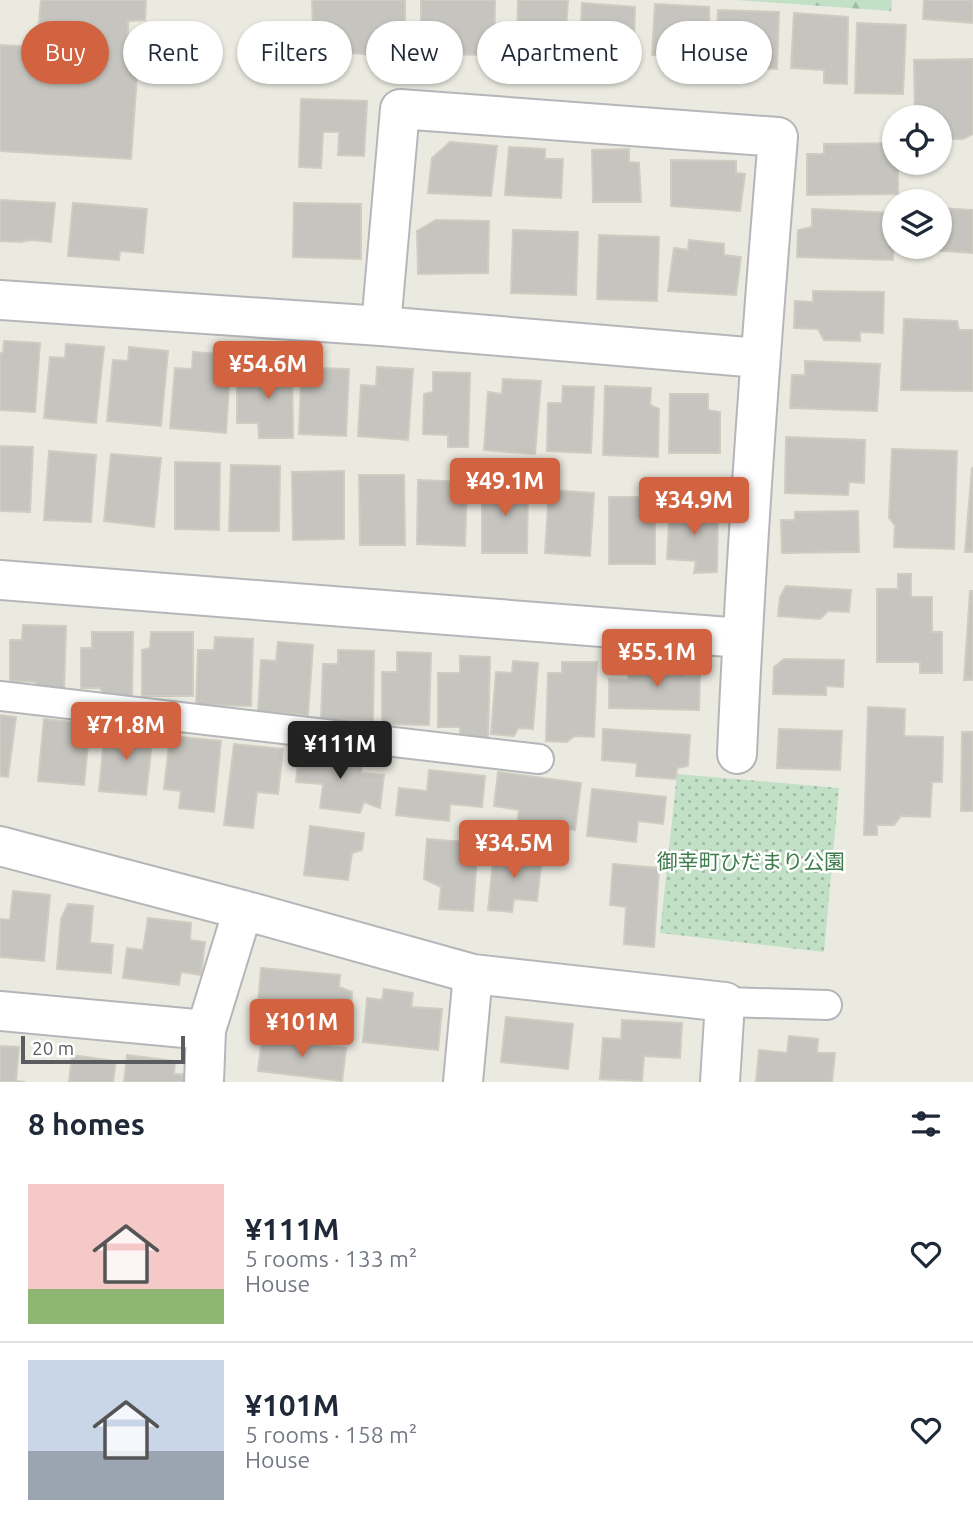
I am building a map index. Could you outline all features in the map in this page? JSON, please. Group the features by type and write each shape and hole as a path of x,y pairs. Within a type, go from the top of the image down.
{"street":[{"path":"381,326 400,109 778,137 760,358 737,754"},
{"path":"0,300 381,326 760,358"},
{"path":"0,580 742,638"},
{"path":"0,846 473,974 725,1002 720,1082"},
{"path":"204,1082 206,1030 243,910"},
{"path":"463,1082 473,974"},
{"path":"0,1011 206,1030"}],"lane":[{"path":"0,695 539,760"},
{"path":"725,1002 827,1005"}],"green space":[{"path":"737,0 892,0 891,11"},
{"name":"御幸町ひだまり公園","path":"677,774 839,788 824,952 660,933"}],"building":[{"path":"41,0 146,0 145,20 123,21 123,84 136,84 131,159 0,151 0,45 21,46 21,84 109,84 109,21 39,21"},
{"path":"312,0 405,0 405,21 366,21 366,54 352,53 352,21 313,21"},
{"path":"421,0 495,0 495,21 477,21 477,55 463,55 463,21 421,21"},
{"path":"518,0 568,0 567,21 518,21"},
{"path":"924,0 973,0 973,23 923,19"},
{"path":"582,3 635,7 635,21 581,21"},
{"path":"655,4 709,7 710,21 656,21 656,55 652,55"},
{"path":"718,10 779,12 777,69 772,69 772,21 717,21"},
{"path":"794,13 848,17 847,84 824,83 824,70 791,68"},
{"path":"857,23 906,25 903,94 855,93"},
{"path":"973,59 973,134 963,139 952,139 952,105 915,105 914,60"},
{"path":"301,99 367,101 364,156 338,155 339,132 323,132 321,168 299,167"},
{"path":"450,142 497,146 491,196 428,193 432,158"},
{"path":"882,143 882,175 898,175 898,189 882,189 882,194 807,195 807,154 824,154 824,144"},
{"path":"509,147 545,149 545,159 563,159 561,198 505,195"},
{"path":"629,149 629,162 639,163 641,202 593,202 592,150"},
{"path":"671,160 736,161 736,173 745,174 740,211 671,206"},
{"path":"0,200 55,203 51,242 0,241"},
{"path":"73,203 147,209 143,253 120,251 119,260 68,256"},
{"path":"294,203 361,204 361,259 293,257"},
{"path":"812,209 882,212 882,259 893,260 797,257 798,230 812,227"},
{"path":"952,209 973,210 973,253 952,252"},
{"path":"436,220 489,221 488,273 418,274 417,231"},
{"path":"513,230 578,232 576,295 511,293"},
{"path":"599,235 659,237 657,301 597,299"},
{"path":"689,240 724,244 724,255 741,257 736,295 668,291 674,248 688,250"},
{"path":"813,291 884,292 883,333 860,332 860,341 824,340 818,329 794,328 795,301 813,302"},
{"path":"904,319 957,321 959,330 973,330 973,391 901,390"},
{"path":"4,341 40,343 35,412 0,410 0,353 3,353"},
{"path":"66,344 104,347 96,423 44,418 50,357 65,358"},
{"path":"129,347 168,351 161,426 107,421 113,360 128,361"},
{"path":"193,352 231,355 226,433 170,428 175,368 192,369"},
{"path":"805,361 880,364 877,411 790,408 792,375 805,375"},
{"path":"292,364 293,438 259,438 258,423 237,423 237,379 255,379 255,365"},
{"path":"377,367 413,369 408,440 358,436 361,385 376,386"},
{"path":"315,368 349,369 346,436 299,434 301,380 314,380"},
{"path":"433,372 470,373 468,447 448,447 448,435 423,434 424,394 433,392"},
{"path":"503,379 541,381 535,454 484,450 488,392 502,394"},
{"path":"563,386 594,387 591,453 547,451 548,403 562,403"},
{"path":"605,386 651,388 650,405 659,409 658,457 603,455"},
{"path":"670,394 708,394 708,410 720,412 720,453 669,453"},
{"path":"786,437 865,440 864,483 849,482 848,495 785,493"},
{"path":"0,446 33,447 30,512 0,511"},
{"path":"892,449 957,451 954,549 894,547 895,525 889,518"},
{"path":"49,451 96,455 91,522 44,520"},
{"path":"111,454 161,458 154,527 104,521"},
{"path":"175,462 220,463 219,530 175,529"},
{"path":"231,465 280,466 279,531 229,531"},
{"path":"972,468 973,552 965,552"},
{"path":"344,471 344,539 293,540 292,472"},
{"path":"359,475 404,475 405,545 360,545"},
{"path":"418,480 467,482 465,546 417,544"},
{"path":"482,482 528,483 527,553 482,553"},
{"path":"549,490 594,493 590,556 545,553"},
{"path":"609,497 655,497 655,564 609,564"},
{"path":"670,505 718,509 717,572 694,573 696,561 667,559"},
{"path":"858,511 859,552 782,553 781,520 795,520 795,512"},
{"path":"898,574 911,574 911,597 932,597 932,632 942,632 942,673 920,673 920,662 877,662 877,589 898,589"},
{"path":"786,586 851,590 849,612 828,611 820,619 778,616 780,597"},
{"path":"970,591 973,591 973,680 964,680"},
{"path":"23,625 66,626 64,689 40,689 35,682 10,681 10,640 22,640"},
{"path":"92,632 133,632 132,700 107,700 100,688 81,688 81,648 92,648"},
{"path":"151,632 193,632 193,696 142,696 142,650 150,648"},
{"path":"215,637 253,639 251,706 196,705 198,650 214,650"},
{"path":"278,642 313,645 308,715 258,712 261,660 276,661"},
{"path":"338,650 374,651 373,721 321,720 323,664 338,664"},
{"path":"397,652 431,653 429,725 382,724 382,672 397,672"},
{"path":"460,656 490,657 488,740 460,740 460,727 438,727 438,673 460,673"},
{"path":"784,659 844,660 843,687 826,686 826,695 773,694 774,667"},
{"path":"513,661 538,663 533,729 518,728 514,736 491,734 496,672 512,673"},
{"path":"562,662 597,662 594,737 574,736 567,742 546,741 548,673 562,673"},
{"path":"650,662 686,663 686,676 700,676 699,710 609,708 609,679 628,680 629,670 644,670"},
{"path":"868,707 905,709 904,736 943,737 942,782 932,782 930,817 901,816 894,825 877,825 877,835 864,835"},
{"path":"0,715 16,717 8,777 0,776"},
{"path":"44,719 90,724 84,785 38,781"},
{"path":"105,728 153,733 146,795 99,791"},
{"path":"603,729 690,735 688,766 677,768 676,779 636,776 637,763 602,760"},
{"path":"779,729 842,731 840,770 777,768"},
{"path":"962,732 973,732 973,811 961,811"},
{"path":"170,736 221,741 214,812 179,808 181,791 164,789"},
{"path":"234,744 283,749 278,794 257,792 253,828 224,825"},
{"path":"299,751 363,758 361,773 384,775 380,808 364,802 360,813 320,808 323,784 296,782"},
{"path":"429,770 485,776 482,807 450,804 449,821 396,815 399,788 427,791"},
{"path":"498,772 581,783 575,830 549,826 547,836 516,832 519,810 494,806"},
{"path":"592,789 666,797 663,824 638,821 636,842 587,836"},
{"path":"310,826 364,833 362,850 352,853 348,880 304,875"},
{"path":"427,839 478,843 473,911 439,909 441,887 424,879"},
{"path":"494,852 542,857 537,901 514,899 512,912 488,910"},
{"path":"613,864 659,868 654,947 624,944 626,907 610,905"},
{"path":"13,891 50,895 44,961 0,957 0,919 10,920"},
{"path":"68,904 93,906 90,943 113,945 111,973 57,969 61,919"},
{"path":"148,918 191,923 190,940 205,942 201,975 181,972 179,985 123,978 127,948 143,950"},
{"path":"261,968 340,975 339,987 352,992 351,1013 258,1004"},
{"path":"384,989 413,993 411,1007 442,1009 438,1050 363,1042 367,998 382,1000"},
{"path":"506,1017 573,1024 568,1069 501,1062"},
{"path":"622,1020 682,1023 680,1058 644,1056 642,1081 600,1079 603,1038 621,1039"},
{"path":"789,1036 818,1039 817,1053 835,1053 832,1082 756,1082 759,1050 787,1053"},
{"path":"262,1037 346,1048 342,1081 258,1071"},
{"path":"0,1046 19,1047 16,1081 25,1082 0,1082"},
{"path":"72,1055 116,1061 113,1082 69,1082"},
{"path":"127,1055 175,1061 174,1074 193,1075 192,1082 124,1082"}]}
